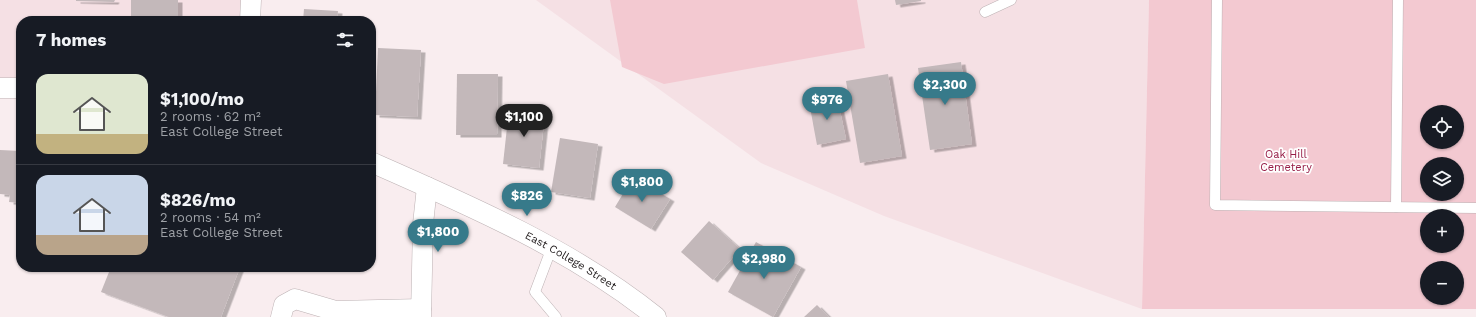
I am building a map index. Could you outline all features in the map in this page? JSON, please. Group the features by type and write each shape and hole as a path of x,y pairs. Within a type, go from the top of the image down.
{"street":[{"path":"250,16 251,0"},
{"path":"0,88 16,88"},
{"name":"East College Street","path":"376,164 427,187 552,248 638,302 656,317"},
{"path":"283,311 296,299 336,311 421,313 423,224 427,187"}],"lane":[{"path":"985,12 1011,0"},
{"path":"1217,0 1215,205 1476,208"},
{"path":"1396,207 1398,0"},
{"path":"552,248 535,292 556,317"}],"shaded area":[{"path":"0,0 245,0 244,16 16,16 16,97 0,97"},
{"path":"536,0 1149,0 1142,309 884,216 761,163"}],"green space":[{"path":"610,0 857,0 865,48 664,84 622,67"},
{"name":"Oak Hill Cemetery","path":"1149,0 1476,0 1476,309 1142,309"}],"building":[{"path":"76,0 115,0 114,2"},
{"path":"131,0 178,0 178,16 131,16"},
{"path":"895,0 921,0 921,1 896,5"},
{"path":"304,9 338,11 338,16 303,16"},
{"path":"378,48 421,50 417,117 376,115"},
{"path":"961,62 972,144 930,150 918,68"},
{"path":"457,74 498,74 497,135 456,135"},
{"path":"888,74 902,156 860,163 846,81"},
{"path":"837,97 846,139 817,145 809,102"},
{"path":"509,109 545,113 539,168 503,164"},
{"path":"560,138 598,144 590,198 551,192"},
{"path":"0,150 16,151 16,203 9,202 10,195 0,194"},
{"path":"633,177 670,199 651,229 615,207"},
{"path":"709,221 740,249 713,280 681,252"},
{"path":"756,242 801,267 773,317 728,292"},
{"path":"109,272 238,272 221,317 169,317 101,292"},
{"path":"817,305 829,317 804,317"}]}
